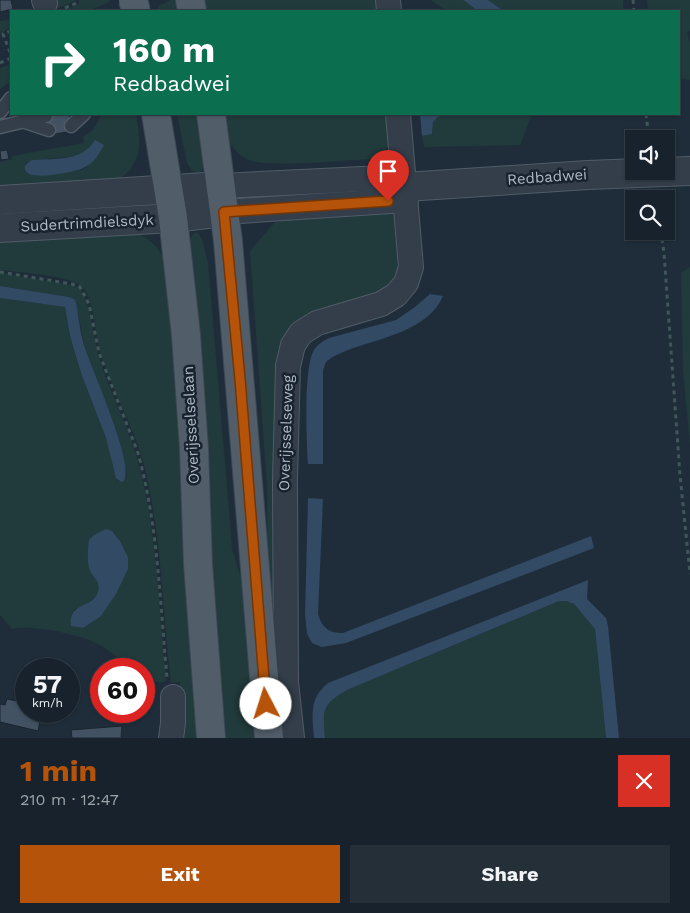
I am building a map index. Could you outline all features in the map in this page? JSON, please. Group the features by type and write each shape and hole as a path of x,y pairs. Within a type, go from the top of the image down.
{"main road":[{"name":"Overijsselselaan","path":"156,115 173,218 186,335 194,450 198,564 211,738"},
{"path":"211,115 223,199 240,379 269,738"}],"street":[{"name":"Overijsselseweg","path":"292,738 286,682 284,479 288,366 293,345 301,333 317,323 381,304 396,295 406,283 411,267 398,115"},
{"name":"Redbadwei","path":"223,199 588,175 690,171"},
{"name":"Sudertrimdielsdyk","path":"0,200 169,189 223,199"},
{"name":"Sudertrimdielsdyk","path":"0,228 173,218 223,199"},
{"path":"171,738 173,697"}],"lane":[{"path":"0,112 10,99"},
{"path":"71,126 83,115"},
{"path":"0,126 28,118 46,116"},
{"path":"28,118 49,130"}],"path":[{"path":"49,5 77,3 77,0"},
{"path":"10,31 3,34 10,54"},
{"path":"646,115 648,130"},
{"path":"662,240 680,475 690,574"},
{"path":"0,272 72,284 80,287 85,294 89,304 99,353 142,468 155,546 168,684 173,697"}],"green space":[{"path":"54,0 75,0 75,1 51,10"},
{"path":"79,0 109,0 109,2 91,10 65,10 79,4"},
{"path":"171,0 178,0 181,10 159,10 158,6"},
{"path":"201,0 378,0 379,10 203,10"},
{"path":"431,0 463,0 477,10 445,10"},
{"path":"488,0 623,0 623,10 503,10"},
{"path":"647,0 690,0 690,31 687,32 690,43 690,80 680,78 680,10 648,10"},
{"path":"10,19 10,28 0,33 0,21"},
{"path":"10,64 10,82 0,89 0,68"},
{"path":"101,115 136,115 139,144 136,160 131,168 115,182 0,196 0,162 12,159 12,156 84,143 83,137 93,130","holes":["90,149 87,167 80,170 37,176 26,163 33,160 78,156"]},
{"path":"177,115 200,115 204,166 199,173 192,171 187,163"},
{"path":"221,115 390,115 391,135 388,147 384,152 371,159 287,164 256,162 247,159 228,140"},
{"path":"445,115 532,115 520,145 424,147 422,136 432,134 433,122 438,117"},
{"path":"397,206 400,239 399,261 392,282 385,291 295,326 280,690 268,607 267,486 250,251 275,222 306,213"},
{"path":"195,232 198,233 203,241 208,263 232,549 245,591 258,738 224,738 189,250 191,237"},
{"path":"136,233 148,239 156,247 168,267 202,738 180,738 180,682 171,683 158,543 149,488 138,447 100,351 92,307 86,292 81,286 66,280 0,270 0,238"},
{"path":"690,267 690,446 683,371 681,273"},
{"path":"0,273 71,285 80,288 84,296 90,314 100,361 132,442 146,495 157,574 166,681 163,682 155,681 155,658 119,658 92,641 70,634 44,629 12,629 0,615 0,298 65,307 70,336 81,373 106,438 118,481 124,481 127,475 117,433 85,350 76,302 69,297 0,286","holes":["112,531 120,541 128,557 84,628 74,610 92,600 98,593 99,584 89,570"]},
{"path":"559,601 574,604 595,629 606,738 325,738 324,714 328,704 347,690"}],"water":[{"path":"463,0 488,0 503,10 477,10"},
{"path":"420,115 445,115 438,117 433,122 432,134 422,136"},
{"path":"95,140 104,145 93,162 83,168 41,176 29,174 25,170 26,164 32,160 68,158 83,152"},
{"path":"0,286 69,297 76,302 84,345 119,438 126,472 124,481 121,482 116,478 106,438 81,373 70,336 65,307 0,298"},
{"path":"430,294 443,296 436,308 426,318 402,332 348,350 326,362 323,371 323,464 308,464 307,388 308,372 314,350 329,338 396,320"},
{"path":"308,498 323,499 318,614 327,629 338,633 343,633 591,536 594,548 346,643 322,647 312,643 307,634 305,615"},
{"path":"106,529 112,531 120,541 128,557 128,569 116,594 101,616 83,628 71,626 73,613 91,601 98,592 99,585 88,565 89,540"},
{"path":"588,580 587,599 606,618 608,626 619,738 606,738 595,629 574,604 559,601 347,690 328,704 324,714 325,738 314,738 313,708 318,695 328,683"}],"building":[{"path":"0,0 11,0 13,9 0,12"},
{"path":"46,115 69,115 72,131 50,135"},
{"path":"7,150 9,159 1,160 0,151"},
{"path":"7,699 15,701 15,723 40,723 38,731 0,722 0,704 5,705"},
{"path":"122,726 121,737 123,738 72,738 71,730"}],"route":[{"path":"266,704 240,379 224,212 388,201"}]}
